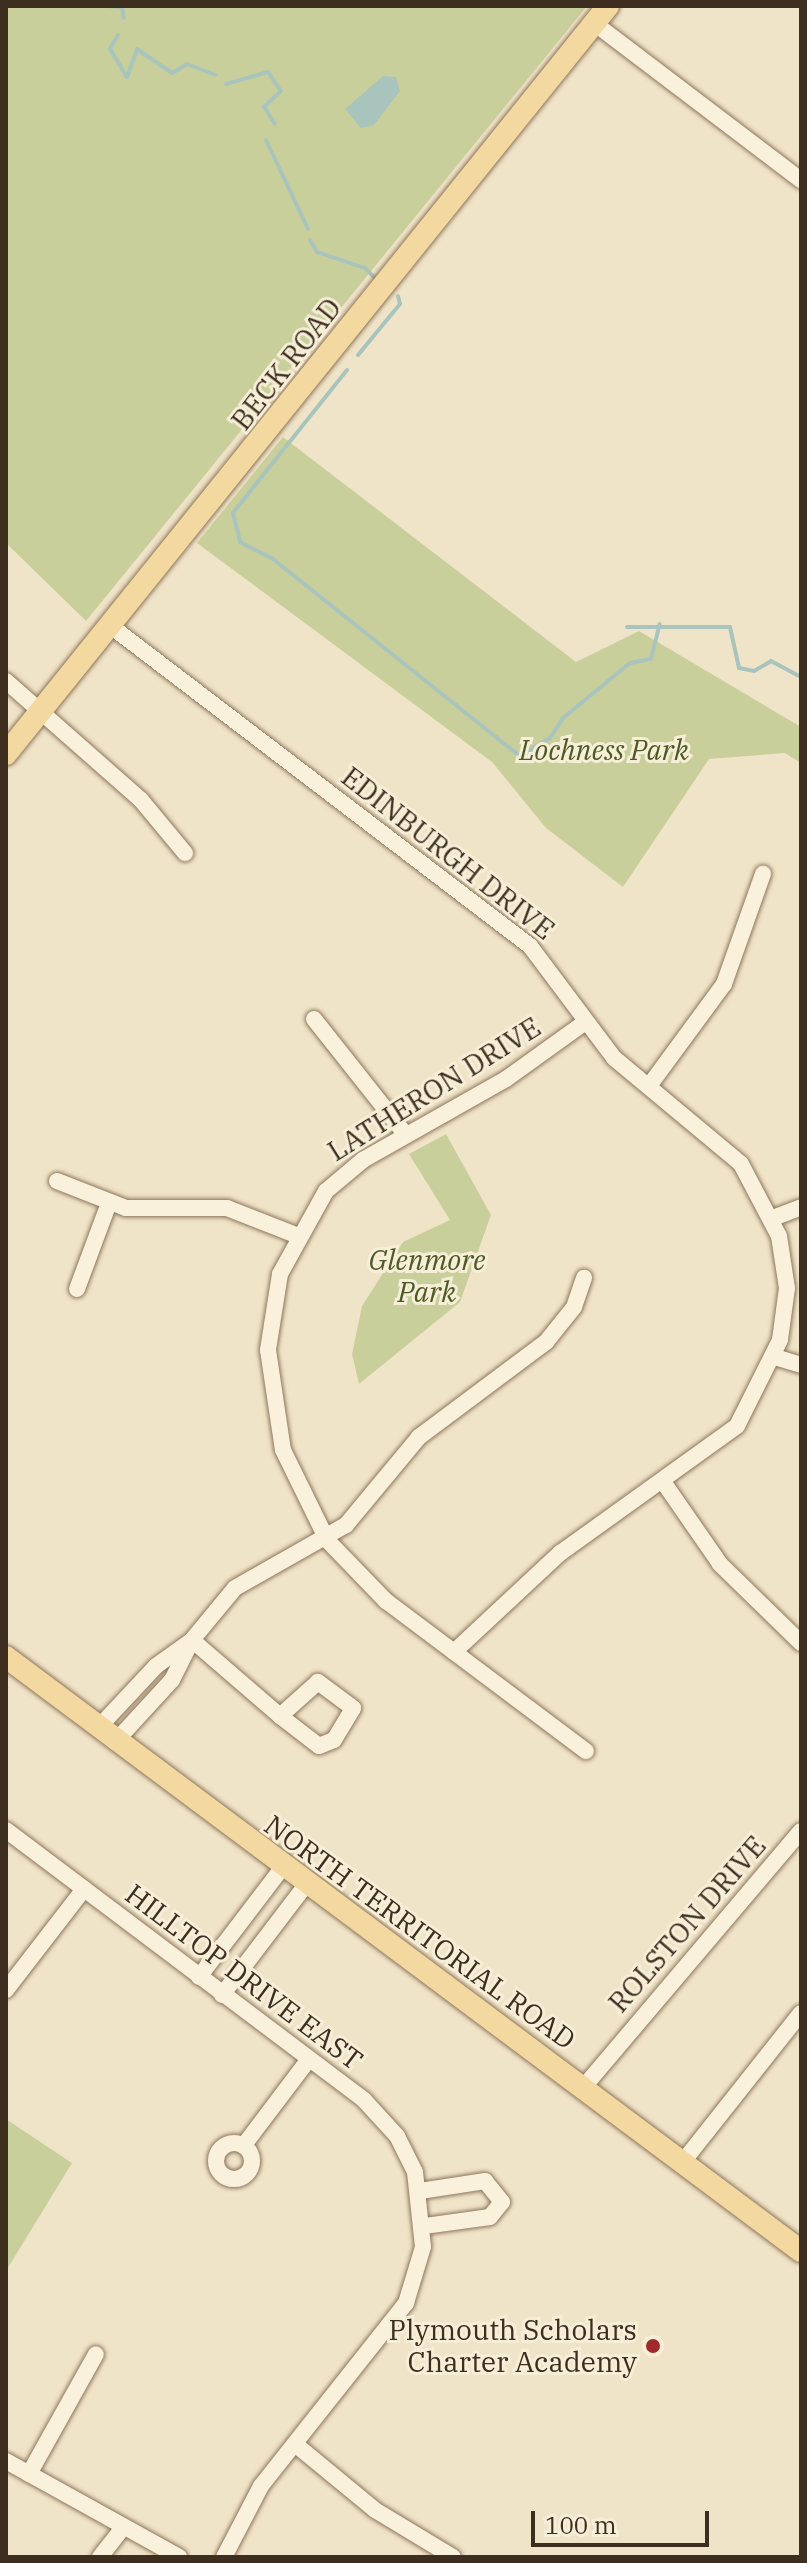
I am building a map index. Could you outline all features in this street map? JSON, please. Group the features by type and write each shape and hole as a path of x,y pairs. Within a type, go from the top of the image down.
{"main road":[{"name":"BECK ROAD","path":"6,754 112,627 601,14"},
{"name":"NORTH TERRITORIAL ROAD","path":"6,1657 305,1886 801,2251"}],"street":[{"path":"601,14 801,180"},
{"name":"EDINBURGH DRIVE","path":"112,627 530,946 584,1023 649,1086 731,1152 773,1218 787,1288 775,1357 737,1426 664,1483 560,1553 454,1652"},
{"path":"6,681 141,800 185,853"},
{"path":"649,1086 724,984 763,874"},
{"path":"314,1019 406,1135"},
{"name":"LATHERON DRIVE","path":"584,1023 338,1180 296,1235 271,1311 270,1391 291,1472 327,1540 374,1590 586,1751"},
{"path":"57,1181 109,1203 227,1208 296,1235"},
{"path":"77,1289 109,1203"},
{"path":"773,1218 801,1207"},
{"path":"106,1735 172,1680 192,1640 252,1574 327,1540 371,1500 419,1437 546,1342 574,1307 584,1278"},
{"path":"775,1357 801,1365"},
{"path":"664,1483 720,1564 801,1643"},
{"path":"192,1640 280,1716"},
{"name":"HILLTOP DRIVE EAST","path":"6,1830 385,2120 420,2191 424,2226 406,2303 241,2515 224,2557"},
{"name":"ROLSTON DRIVE","path":"582,2089 801,1831"},
{"path":"199,1977 282,1868"},
{"path":"222,1995 305,1886"},
{"path":"6,1990 84,1889"},
{"path":"682,2163 801,2013"},
{"path":"244,2145 309,2059"},
{"path":"420,2191 485,2181 502,2202 490,2217 424,2226"},
{"path":"29,2474 96,2354"},
{"path":"295,2444 375,2510 453,2557"},
{"path":"6,2461 179,2557"},
{"path":"100,2557 123,2528"}],"green space":[{"path":"6,6 587,6 86,621 6,543"},
{"name":"Lochness Park","path":"283,437 576,662 639,631 801,727 801,763 785,753 709,759 623,887 546,828 492,762 197,543"},
{"name":"Glenmore Park","path":"446,1134 491,1215 460,1302 359,1384 352,1354 362,1306 403,1242 450,1220 409,1154"},
{"path":"6,2119 72,2163 6,2271"}],"water":[{"path":"383,76 396,77 400,91 374,125 361,128 345,109"}],"waterway":[{"path":"106,6 122,7 124,18"},
{"path":"118,35 110,49 127,77 137,49 172,73 187,64 215,75"},
{"path":"226,84 268,72 281,91 264,107 275,124"},
{"path":"266,140 308,229"},
{"path":"310,240 317,252 365,268 376,279"},
{"path":"358,355 400,304 398,296"},
{"path":"347,370 233,513 240,542 273,559 520,756 550,738 563,718 630,663 651,659 660,624"},
{"path":"627,627 730,627 739,668 754,671 771,661 801,677"}],"place":[{"name":"Plymouth Scholars Charter Academy","path":"653,2346"}]}
